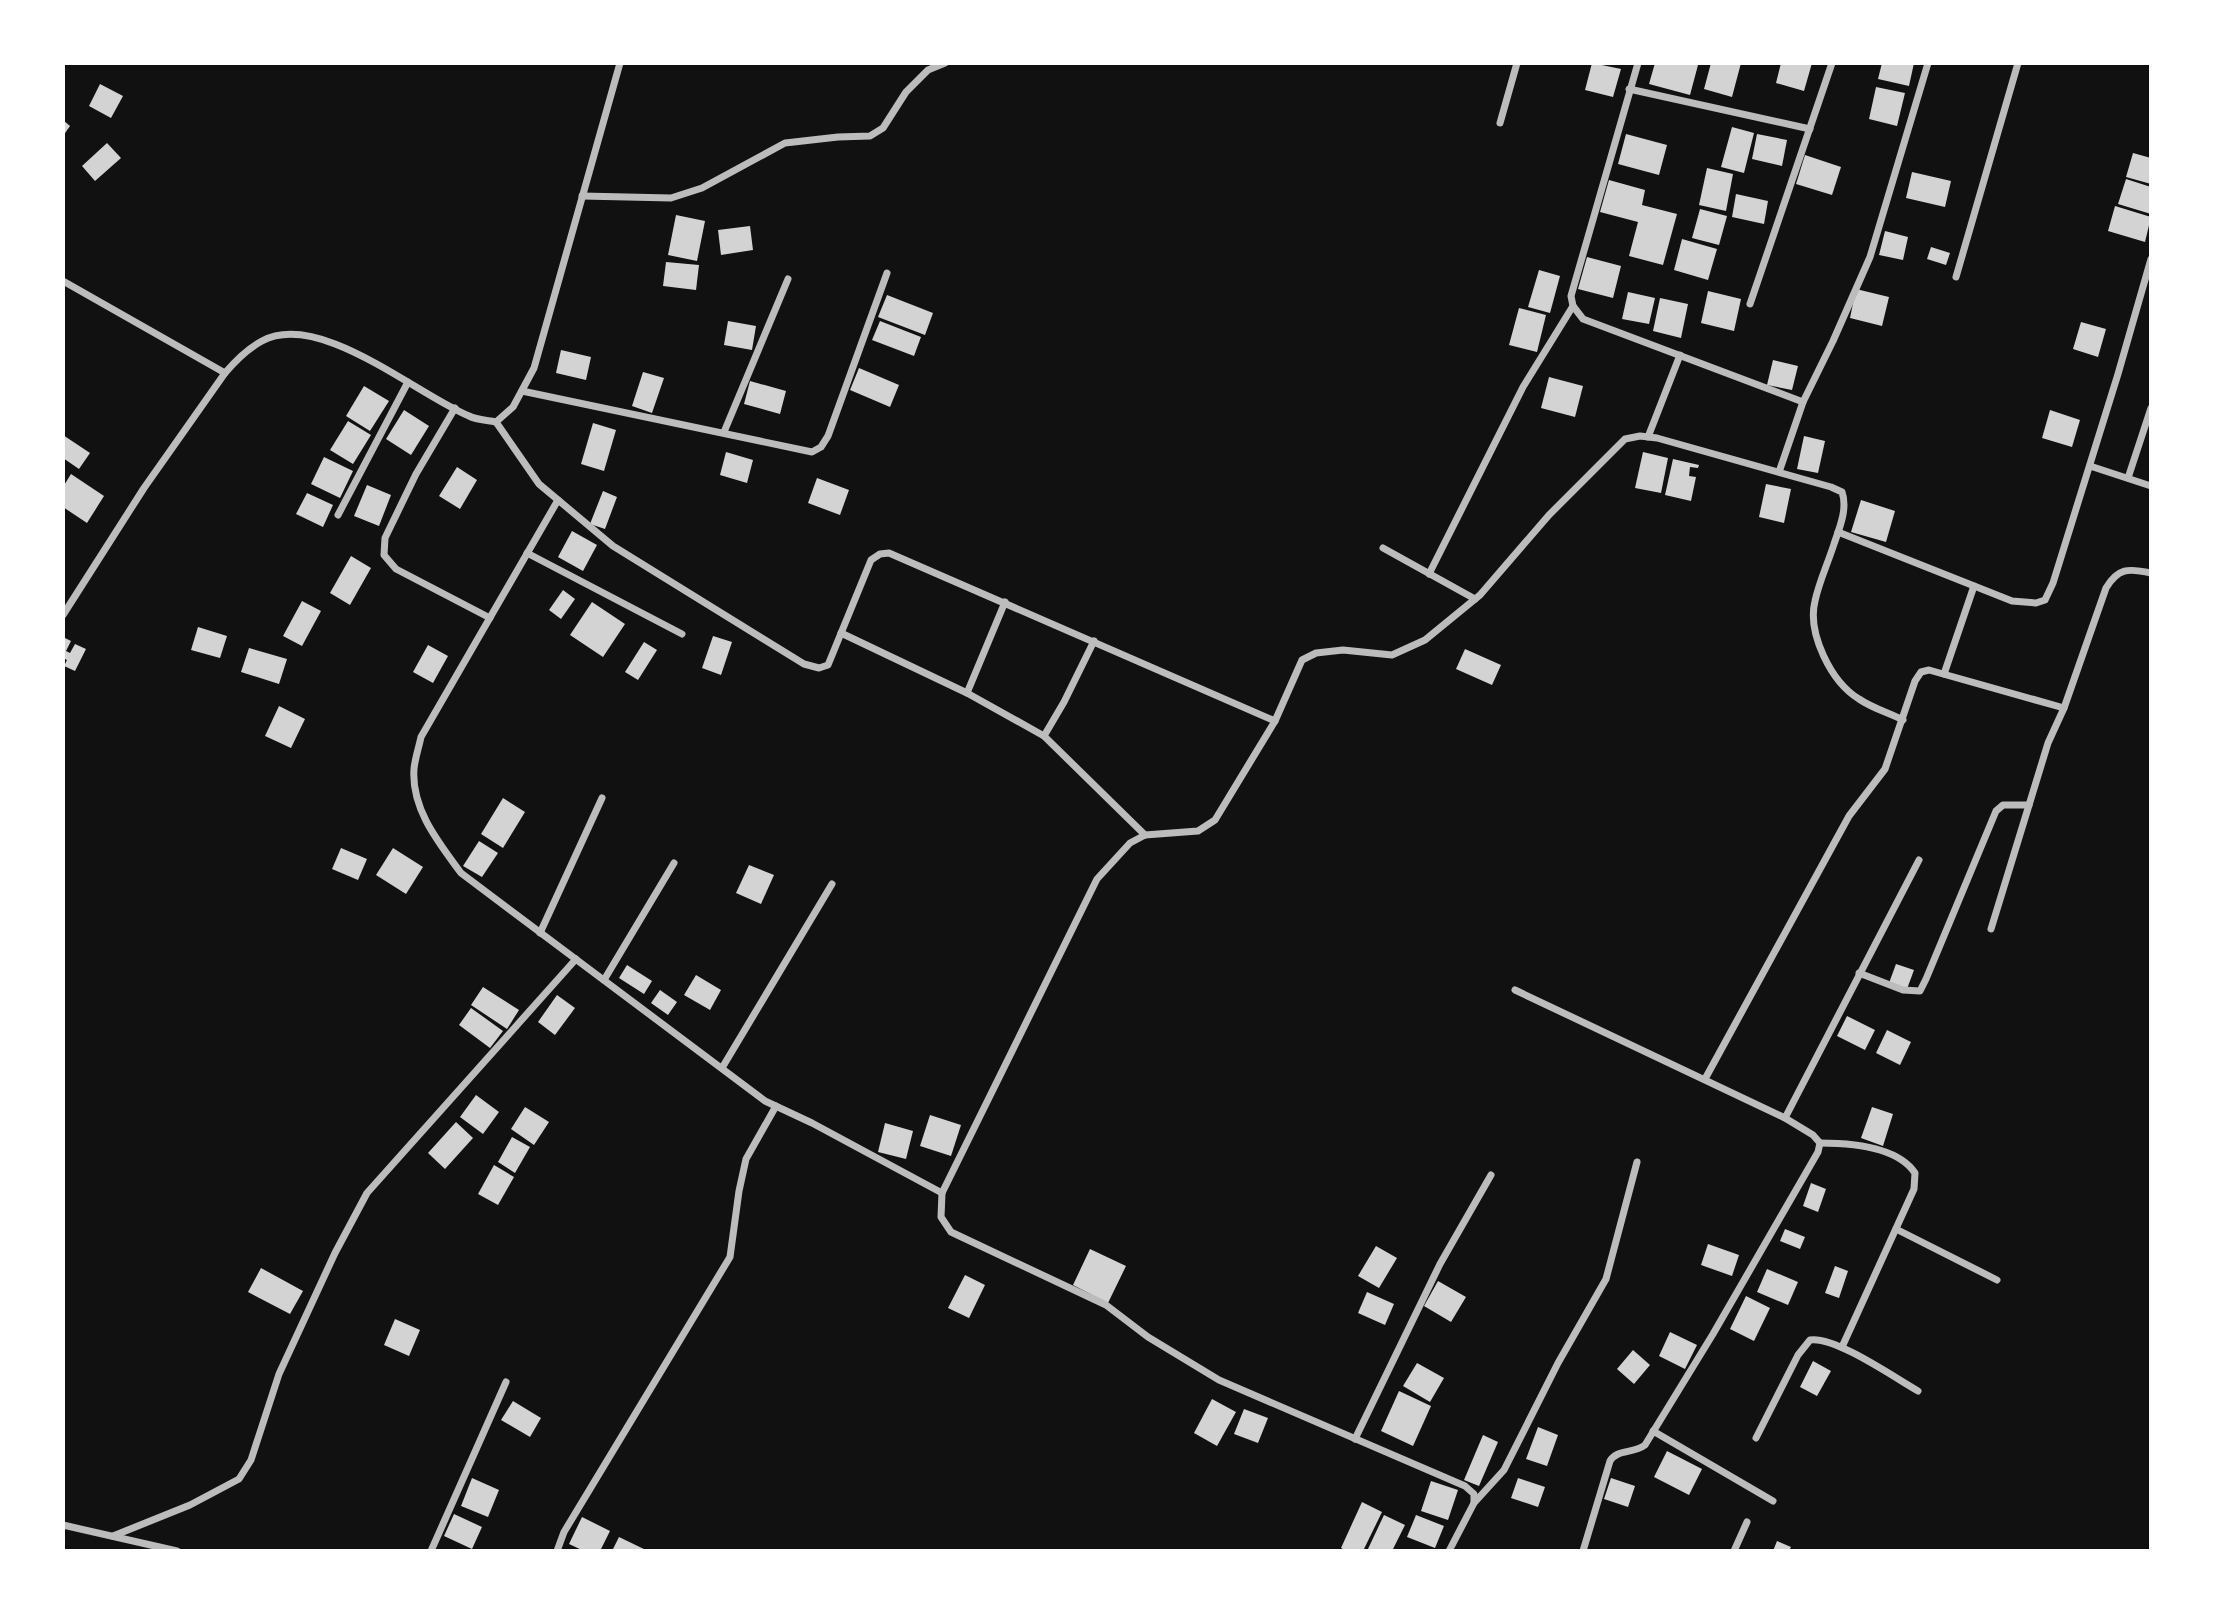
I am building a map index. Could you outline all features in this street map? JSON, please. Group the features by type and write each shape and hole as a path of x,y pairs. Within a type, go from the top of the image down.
{"street":[{"path":"496,422 513,407 534,368 620,63"},
{"path":"582,196 671,198 702,188 785,143 870,136 883,128 906,92 928,70 946,63"},
{"path":"1500,122 1517,63"},
{"path":"1638,63 1571,296 1573,306 1583,319 1803,402"},
{"path":"1750,304 1832,63"},
{"path":"1779,472 1803,402 1870,257 1928,63"},
{"path":"1956,277 2018,63"},
{"path":"1629,89 1810,129"},
{"path":"1838,532 2012,601 2036,603 2045,600 2053,583 2090,466 2151,259"},
{"path":"522,391 812,452 821,447 828,436 887,273"},
{"path":"724,432 788,279"},
{"path":"63,281 225,373"},
{"path":"1429,574 1523,387 1573,306"},
{"path":"63,615 144,488 225,373 239,357 264,340 292,334 314,336 346,348 471,417 496,422 538,484 613,546 804,664 819,668 828,665 872,560 880,554 890,553 1275,721"},
{"path":"1648,437 1680,355"},
{"path":"338,515 408,382"},
{"path":"455,408 416,474 385,538 384,555 396,569 490,618"},
{"path":"2129,478 2151,408"},
{"path":"1474,1503 1474,1494 1465,1486 1219,1380 1148,1337 1105,1306 951,1232 941,1217 942,1193 1097,879 1130,843 1145,835 1198,831 1215,820 1275,721 1303,660 1316,653 1343,650 1392,655 1426,640 1475,599 1549,515 1625,439 1648,437 1705,450 1842,492 1845,500 1838,532 1814,603 1818,642 1830,669 1844,687 1859,699 1903,720"},
{"path":"2090,466 2151,486"},
{"path":"558,500 421,737 414,770 417,803 441,847 461,873 765,1101 942,1193"},
{"path":"1383,548 1475,599"},
{"path":"527,553 682,634"},
{"path":"1991,929 2048,743 2064,708 2106,588 2115,574 2124,570 2151,573"},
{"path":"1944,674 1974,586"},
{"path":"967,693 1005,602"},
{"path":"841,633 967,693 1044,736 1145,835"},
{"path":"1044,736 1094,641"},
{"path":"1705,1079 1849,816 1885,769 1915,681 1921,672 1929,670 2064,708"},
{"path":"540,933 602,798"},
{"path":"1859,973 1903,990 1920,991 1996,811 2003,805 2029,805"},
{"path":"1785,1118 1919,860"},
{"path":"604,980 674,863"},
{"path":"722,1068 832,884"},
{"path":"113,1536 190,1505 239,1479 251,1460 279,1374 334,1252 367,1193 576,959"},
{"path":"1515,990 1785,1118 1813,1135 1820,1143 1852,1143 1895,1156 1911,1166 1915,1173 1913,1189 1842,1347"},
{"path":"557,1551 564,1532 730,1257 746,1159 776,1106"},
{"path":"1583,1551 1613,1455 1638,1450 1645,1445 1713,1334 1818,1152 1820,1143"},
{"path":"1449,1551 1474,1503 1504,1470 1558,1363 1606,1279 1637,1162"},
{"path":"1354,1439 1440,1264 1491,1175"},
{"path":"1896,1229 1997,1280"},
{"path":"1756,1438 1798,1355 1810,1340 1827,1340 1842,1347 1919,1391"},
{"path":"431,1551 506,1382"},
{"path":"1653,1431 1773,1501"},
{"path":"1734,1551 1747,1522"},
{"path":"63,1525 177,1551"}],"building":[{"path":"1592,63 1621,69 1613,97 1585,90"},
{"path":"1655,63 1698,65 1690,95 1649,84"},
{"path":"1711,63 1741,63 1732,97 1704,89"},
{"path":"1781,63 1812,63 1804,91 1776,83"},
{"path":"1882,63 1914,63 1909,86 1878,79"},
{"path":"100,84 123,96 111,118 89,106"},
{"path":"1876,87 1905,93 1897,126 1869,119"},
{"path":"63,120 70,126 63,136"},
{"path":"1732,127 1754,133 1744,173 1721,167"},
{"path":"1626,134 1667,145 1659,175 1618,164"},
{"path":"1757,134 1787,140 1782,166 1752,159"},
{"path":"107,143 121,158 95,181 82,166"},
{"path":"2133,153 2151,158 2151,184 2126,177"},
{"path":"1805,155 1841,167 1832,195 1796,184"},
{"path":"1707,168 1733,174 1726,211 1699,205"},
{"path":"1912,172 1951,181 1945,207 1906,198"},
{"path":"2126,179 2151,187 2151,214 2118,204"},
{"path":"1609,180 1645,190 1642,205 1677,214 1663,265 1629,256 1638,222 1600,212"},
{"path":"1736,194 1768,201 1764,224 1732,217"},
{"path":"2115,206 2151,217 2145,242 2108,231"},
{"path":"1700,209 1727,216 1719,245 1692,238"},
{"path":"676,215 705,221 697,261 668,255"},
{"path":"750,226 753,250 721,255 718,230"},
{"path":"1885,231 1908,237 1903,260 1879,255"},
{"path":"1682,239 1717,249 1708,280 1674,270"},
{"path":"1931,247 1950,253 1946,265 1927,259"},
{"path":"1587,257 1621,266 1613,298 1578,289"},
{"path":"666,262 699,265 696,290 663,286"},
{"path":"1539,270 1560,276 1550,313 1528,307"},
{"path":"1856,289 1889,297 1882,326 1850,318"},
{"path":"1708,291 1741,299 1734,331 1701,323"},
{"path":"1628,292 1655,298 1649,324 1622,319"},
{"path":"887,295 933,313 925,335 878,317"},
{"path":"1660,298 1688,304 1681,338 1653,331"},
{"path":"1519,308 1546,315 1537,352 1509,345"},
{"path":"728,321 756,326 752,350 724,345"},
{"path":"880,321 921,337 914,356 872,340"},
{"path":"2081,322 2106,329 2098,357 2073,349"},
{"path":"561,350 591,357 586,380 556,373"},
{"path":"1773,360 1798,366 1792,390 1767,385"},
{"path":"859,368 899,385 890,407 850,390"},
{"path":"643,372 664,378 652,413 632,406"},
{"path":"1549,377 1583,386 1575,417 1541,408"},
{"path":"750,381 786,391 780,414 744,404"},
{"path":"364,386 389,401 370,431 346,416"},
{"path":"404,410 429,426 411,455 386,439"},
{"path":"2050,410 2080,420 2072,447 2042,438"},
{"path":"348,421 371,435 353,464 330,450"},
{"path":"593,423 616,430 604,471 581,464"},
{"path":"63,435 90,453 79,469 63,458"},
{"path":"1804,436 1825,441 1818,473 1797,469"},
{"path":"726,452 753,460 747,483 720,475"},
{"path":"1643,452 1668,458 1661,493 1635,488"},
{"path":"324,457 353,471 340,498 311,484"},
{"path":"1673,459 1699,465 1698,468 1690,467 1689,476 1696,477 1691,501 1665,495"},
{"path":"457,467 477,480 460,509 439,496"},
{"path":"71,474 104,496 87,523 63,507 63,487"},
{"path":"817,478 849,490 840,515 808,503"},
{"path":"1766,484 1791,489 1784,523 1759,517"},
{"path":"367,485 391,495 379,526 354,516"},
{"path":"603,491 617,497 605,529 590,524"},
{"path":"307,493 333,505 323,527 296,514"},
{"path":"1861,500 1895,511 1886,542 1851,532"},
{"path":"572,531 597,545 583,571 558,557"},
{"path":"351,556 371,568 350,605 330,593"},
{"path":"563,590 575,599 561,619 549,610"},
{"path":"302,601 321,611 302,646 283,636"},
{"path":"592,602 625,624 603,657 570,635"},
{"path":"198,627 227,636 220,658 191,650"},
{"path":"713,636 732,642 721,675 702,668"},
{"path":"63,637 71,641 66,651 70,653 75,644 86,649 75,671 64,666 67,660 63,658"},
{"path":"644,642 657,650 638,680 625,672"},
{"path":"428,645 448,656 433,683 413,672"},
{"path":"249,648 287,659 279,684 241,672"},
{"path":"1465,649 1501,665 1492,685 1456,669"},
{"path":"279,706 305,719 291,748 265,736"},
{"path":"503,798 525,812 503,848 481,834"},
{"path":"479,841 498,853 482,877 463,866"},
{"path":"341,848 367,859 358,880 332,869"},
{"path":"393,848 423,867 406,894 376,875"},
{"path":"749,865 774,875 761,904 736,893"},
{"path":"1896,964 1914,970 1907,989 1889,983"},
{"path":"627,965 652,981 644,994 619,978"},
{"path":"696,975 721,990 710,1010 684,995"},
{"path":"483,987 519,1010 507,1029 471,1005"},
{"path":"660,990 677,1002 668,1015 651,1003"},
{"path":"557,995 575,1008 555,1035 538,1022"},
{"path":"471,1008 503,1031 490,1048 459,1025"},
{"path":"1847,1016 1875,1030 1865,1050 1837,1036"},
{"path":"1887,1030 1911,1042 1900,1065 1876,1053"},
{"path":"476,1095 499,1112 483,1134 460,1117"},
{"path":"525,1107 549,1122 534,1145 511,1129"},
{"path":"1872,1107 1893,1114 1883,1146 1861,1138"},
{"path":"930,1115 961,1125 951,1156 920,1146"},
{"path":"456,1122 473,1138 445,1169 428,1153"},
{"path":"885,1123 913,1131 906,1159 878,1152"},
{"path":"512,1137 530,1147 515,1173 498,1162"},
{"path":"494,1165 514,1177 498,1205 478,1194"},
{"path":"1811,1183 1826,1189 1818,1212 1803,1206"},
{"path":"1785,1229 1805,1237 1800,1249 1780,1241"},
{"path":"1708,1244 1739,1255 1732,1276 1701,1265"},
{"path":"1376,1246 1397,1258 1379,1288 1358,1276"},
{"path":"1090,1249 1126,1266 1108,1303 1073,1285"},
{"path":"1835,1266 1848,1271 1839,1298 1825,1293"},
{"path":"261,1268 303,1291 290,1314 248,1292"},
{"path":"1767,1269 1798,1282 1788,1305 1757,1292"},
{"path":"965,1275 985,1285 969,1318 948,1308"},
{"path":"1438,1281 1466,1297 1451,1322 1424,1306"},
{"path":"1367,1292 1394,1304 1385,1325 1358,1313"},
{"path":"1746,1296 1770,1308 1754,1341 1730,1329"},
{"path":"395,1319 420,1330 409,1356 384,1345"},
{"path":"1670,1332 1697,1345 1685,1369 1659,1356"},
{"path":"1633,1350 1650,1365 1634,1384 1617,1369"},
{"path":"1813,1361 1831,1371 1817,1396 1800,1387"},
{"path":"1417,1363 1444,1378 1430,1402 1403,1386"},
{"path":"1399,1391 1431,1406 1413,1446 1381,1431"},
{"path":"1212,1399 1236,1412 1217,1446 1194,1433"},
{"path":"513,1401 541,1418 530,1437 501,1420"},
{"path":"1244,1409 1268,1418 1258,1443 1234,1434"},
{"path":"1538,1427 1558,1435 1547,1466 1526,1459"},
{"path":"1483,1435 1498,1442 1479,1486 1464,1480"},
{"path":"1667,1451 1702,1469 1689,1495 1654,1477"},
{"path":"472,1478 499,1490 488,1517 461,1506"},
{"path":"1518,1478 1545,1487 1538,1507 1511,1498"},
{"path":"1611,1478 1635,1486 1628,1507 1604,1499"},
{"path":"1431,1481 1458,1490 1448,1520 1421,1511"},
{"path":"1362,1502 1382,1512 1363,1551 1347,1551 1341,1548"},
{"path":"454,1514 482,1527 472,1549 444,1536"},
{"path":"1384,1515 1405,1525 1392,1551 1367,1551"},
{"path":"1416,1515 1444,1526 1435,1548 1407,1537"},
{"path":"582,1517 610,1531 600,1551 584,1551 569,1544"},
{"path":"619,1537 648,1551 612,1551"},
{"path":"1777,1541 1791,1547 1789,1551 1773,1551"}]}
